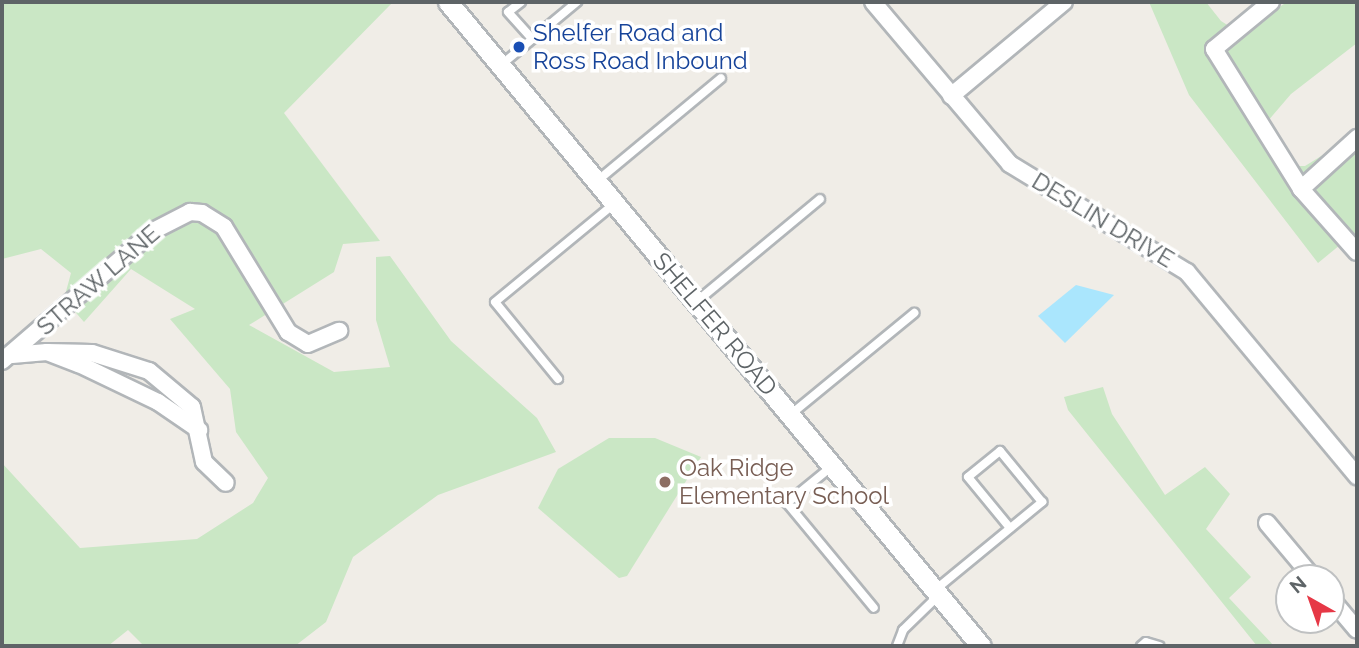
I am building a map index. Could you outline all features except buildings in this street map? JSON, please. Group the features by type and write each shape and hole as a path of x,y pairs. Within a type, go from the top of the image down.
{"street":[{"name":"SHELFER ROAD","path":"449,2 981,646"},
{"name":"DESLIN DRIVE","path":"873,2 1010,164 1187,272 1357,476"},
{"path":"951,96 1064,2"},
{"path":"1271,2 1214,49 1301,189 1357,252"},
{"path":"1301,189 1357,138"},
{"name":"STRAW LANE","path":"5,358 153,231 190,212 202,214 224,227 288,332 308,344 339,331"},
{"path":"5,358 47,352 92,353 149,371 192,407 204,461 226,483"},
{"path":"47,352 158,402 199,430"},
{"path":"1267,523 1301,564"},
{"path":"1345,616 1357,630"}],"lane":[{"path":"521,2 508,12 531,39"},
{"path":"501,65 577,2"},
{"path":"597,181 721,78"},
{"path":"696,302 820,199"},
{"path":"558,379 495,302 615,203"},
{"path":"790,415 914,313"},
{"path":"897,646 903,630 937,592 1042,502 1000,451 968,477 1010,528"},
{"path":"832,466 787,503 874,608"},
{"path":"1142,646 1146,642 1159,646"}],"green space":[{"path":"2,2 393,2 284,113 380,241 343,244 334,272 249,325 334,372 390,367 376,320 376,257 390,256 451,341 537,418 556,452 438,495 353,557 326,622 295,646 144,646 128,630 108,646 2,646 2,463 80,548 197,539 253,503 268,478 236,432 230,389 170,319 195,309 131,269 84,322 64,299 71,273 41,249 2,259"},
{"path":"1149,2 1206,2 1221,21 1240,33 1287,2 1357,2 1357,43 1291,94 1267,122 1298,166 1305,166 1357,134 1357,231 1318,263 1189,95"},
{"path":"1103,387 1112,414 1165,495 1205,467 1230,494 1206,529 1251,577 1229,598 1274,646 1257,646 1068,410 1064,397"},
{"path":"609,438 655,438 701,457 627,576 619,578 538,508 558,469"}],"water":[{"path":"1076,285 1114,295 1065,343 1038,316"}],"place":[{"name":"Shelfer Road and Ross Road Inbound","path":"519,47"},
{"name":"Oak Ridge Elementary School","path":"665,482"}]}
